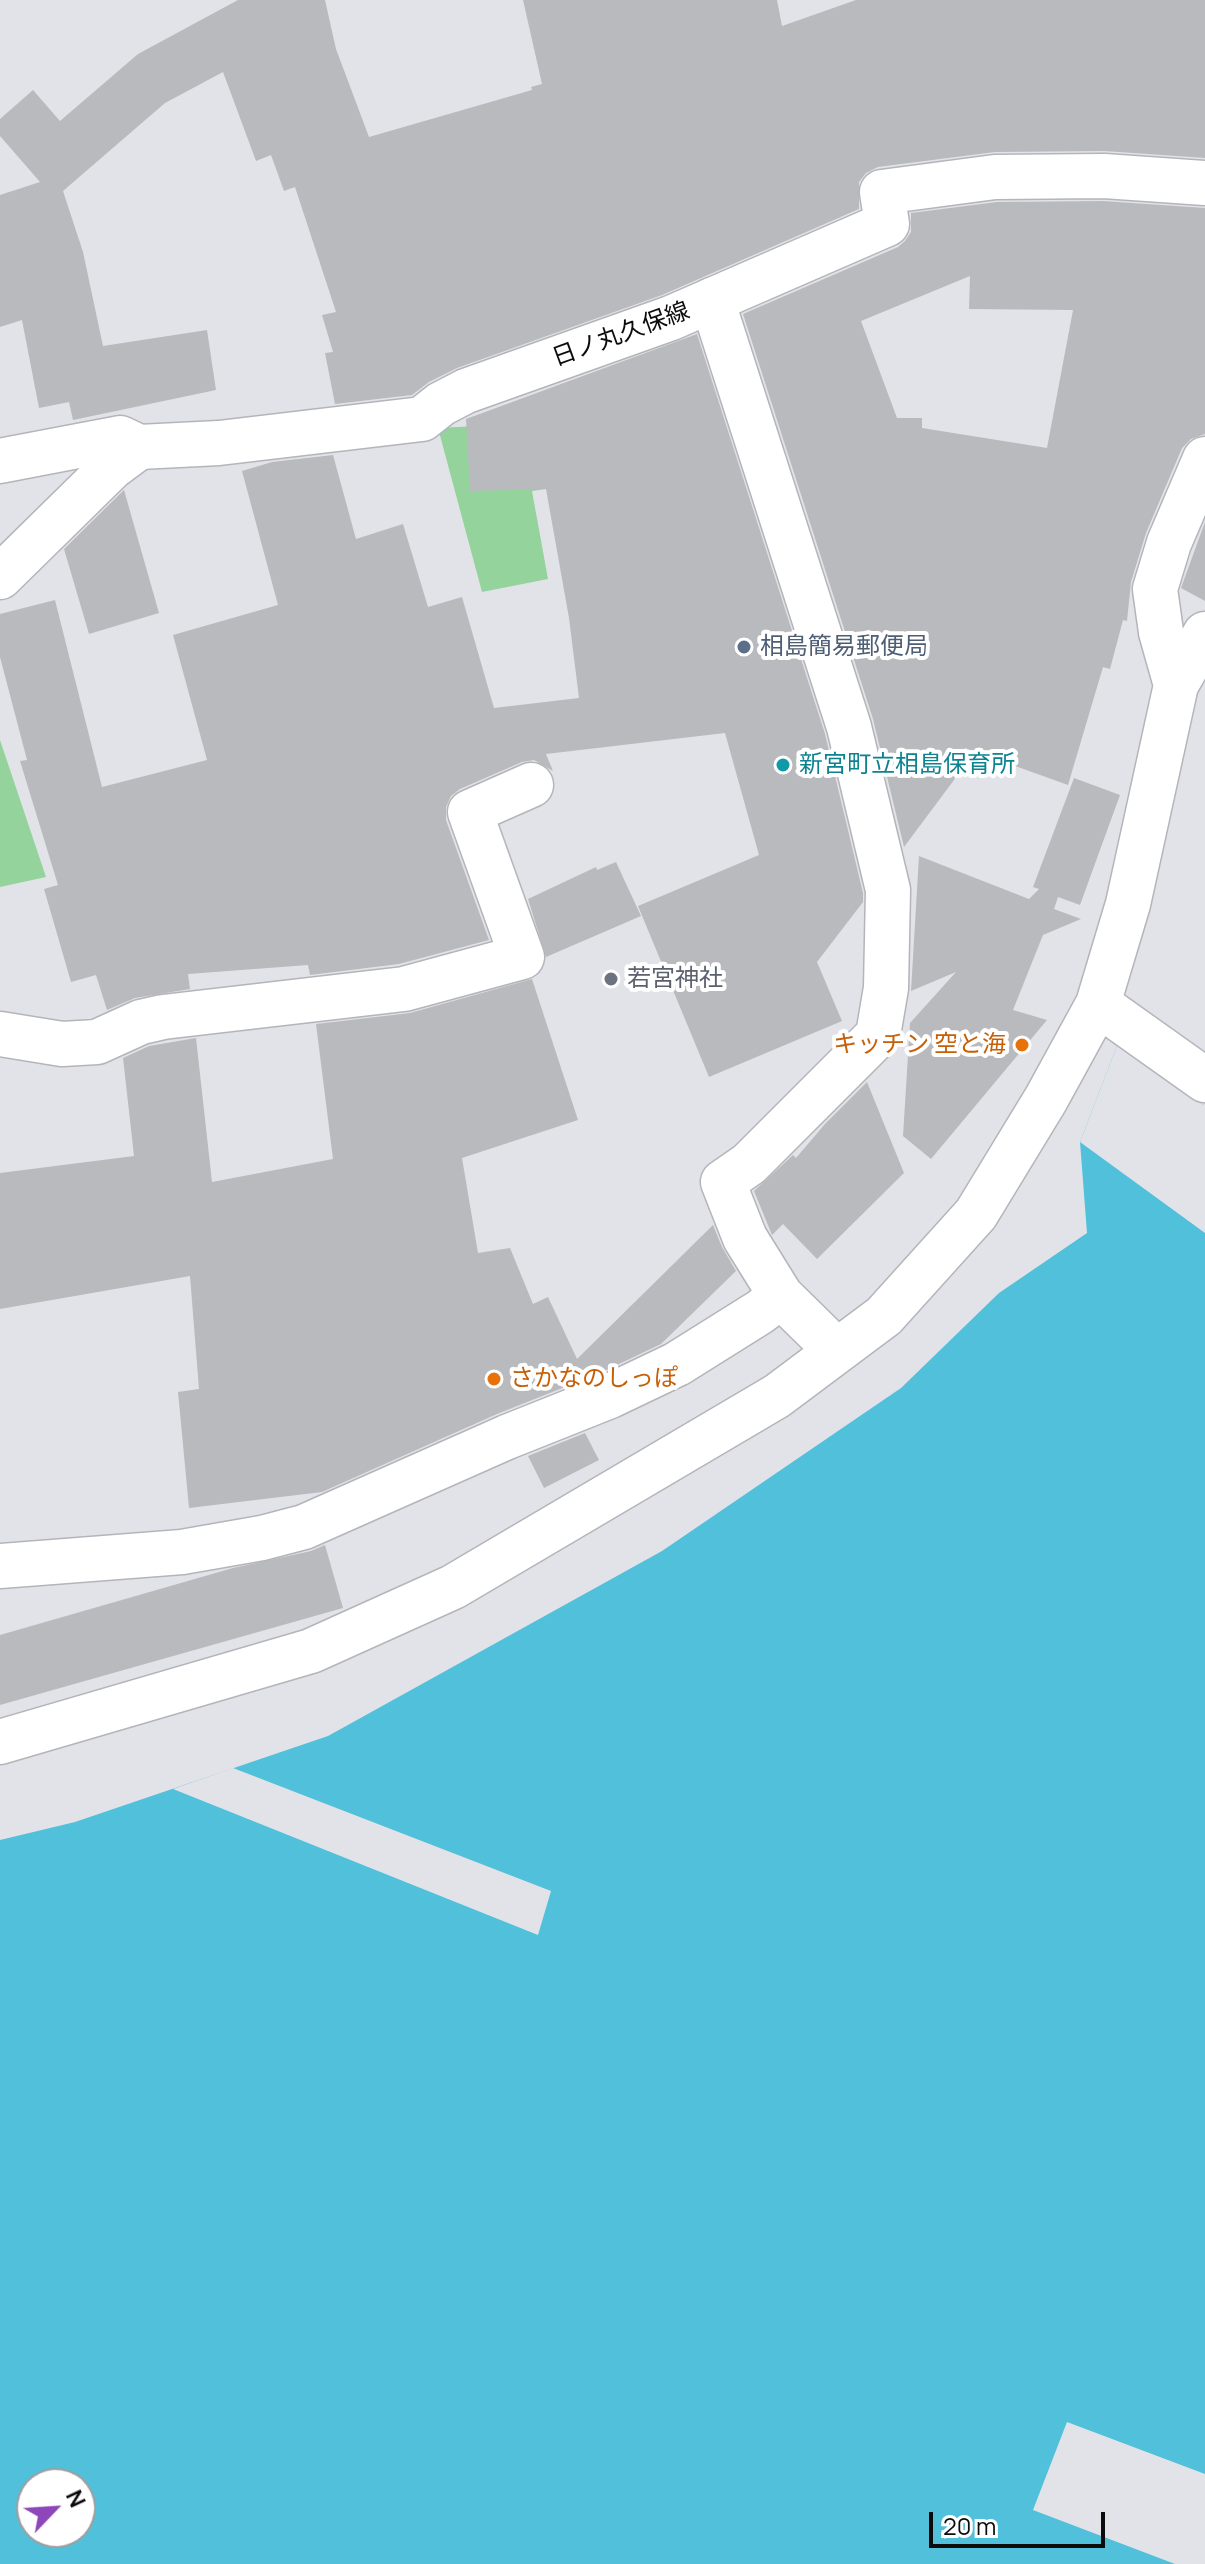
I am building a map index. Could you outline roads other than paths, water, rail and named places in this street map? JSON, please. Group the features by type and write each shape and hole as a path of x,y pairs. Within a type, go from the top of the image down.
{"street":[{"name":"日ノ丸久保線","path":"0,461 120,438 139,447 219,443 422,419 441,404 466,391 671,318 887,224 882,192 995,177 1104,176 1205,183"},
{"path":"712,300 849,727 888,890 886,988 878,1035 749,1164 723,1182 745,1238 781,1296 837,1351"},
{"path":"0,577 112,467 139,447"},
{"path":"1176,685 1161,632 1155,589 1169,543 1205,459"},
{"path":"0,1742 311,1651 453,1587 777,1396 884,1316 976,1214 1039,1111 1098,1004 1128,904 1176,685 1205,634"},
{"path":"0,1034 62,1044 97,1042 141,1022 163,1017 404,989 522,957 470,812 531,785"},
{"path":"1098,1004 1205,1080"},
{"path":"0,1566 182,1552 304,1527 507,1437 610,1396 677,1364 781,1296"}],"water":[{"path":"1118,1043 1203,1105 1205,1103 1205,2564 0,2564 0,1840 75,1822 328,1736 662,1551 901,1388 999,1293 1087,1233 1080,1142"}],"place":[{"name":"相島簡易郵便局","path":"744,647"},
{"name":"新宮町立相島保育所","path":"783,765"},
{"name":"若宮神社","path":"611,979"},
{"name":"キッチン 空と海","path":"1022,1045"},
{"name":"さかなのしっぽ","path":"494,1379"}]}
